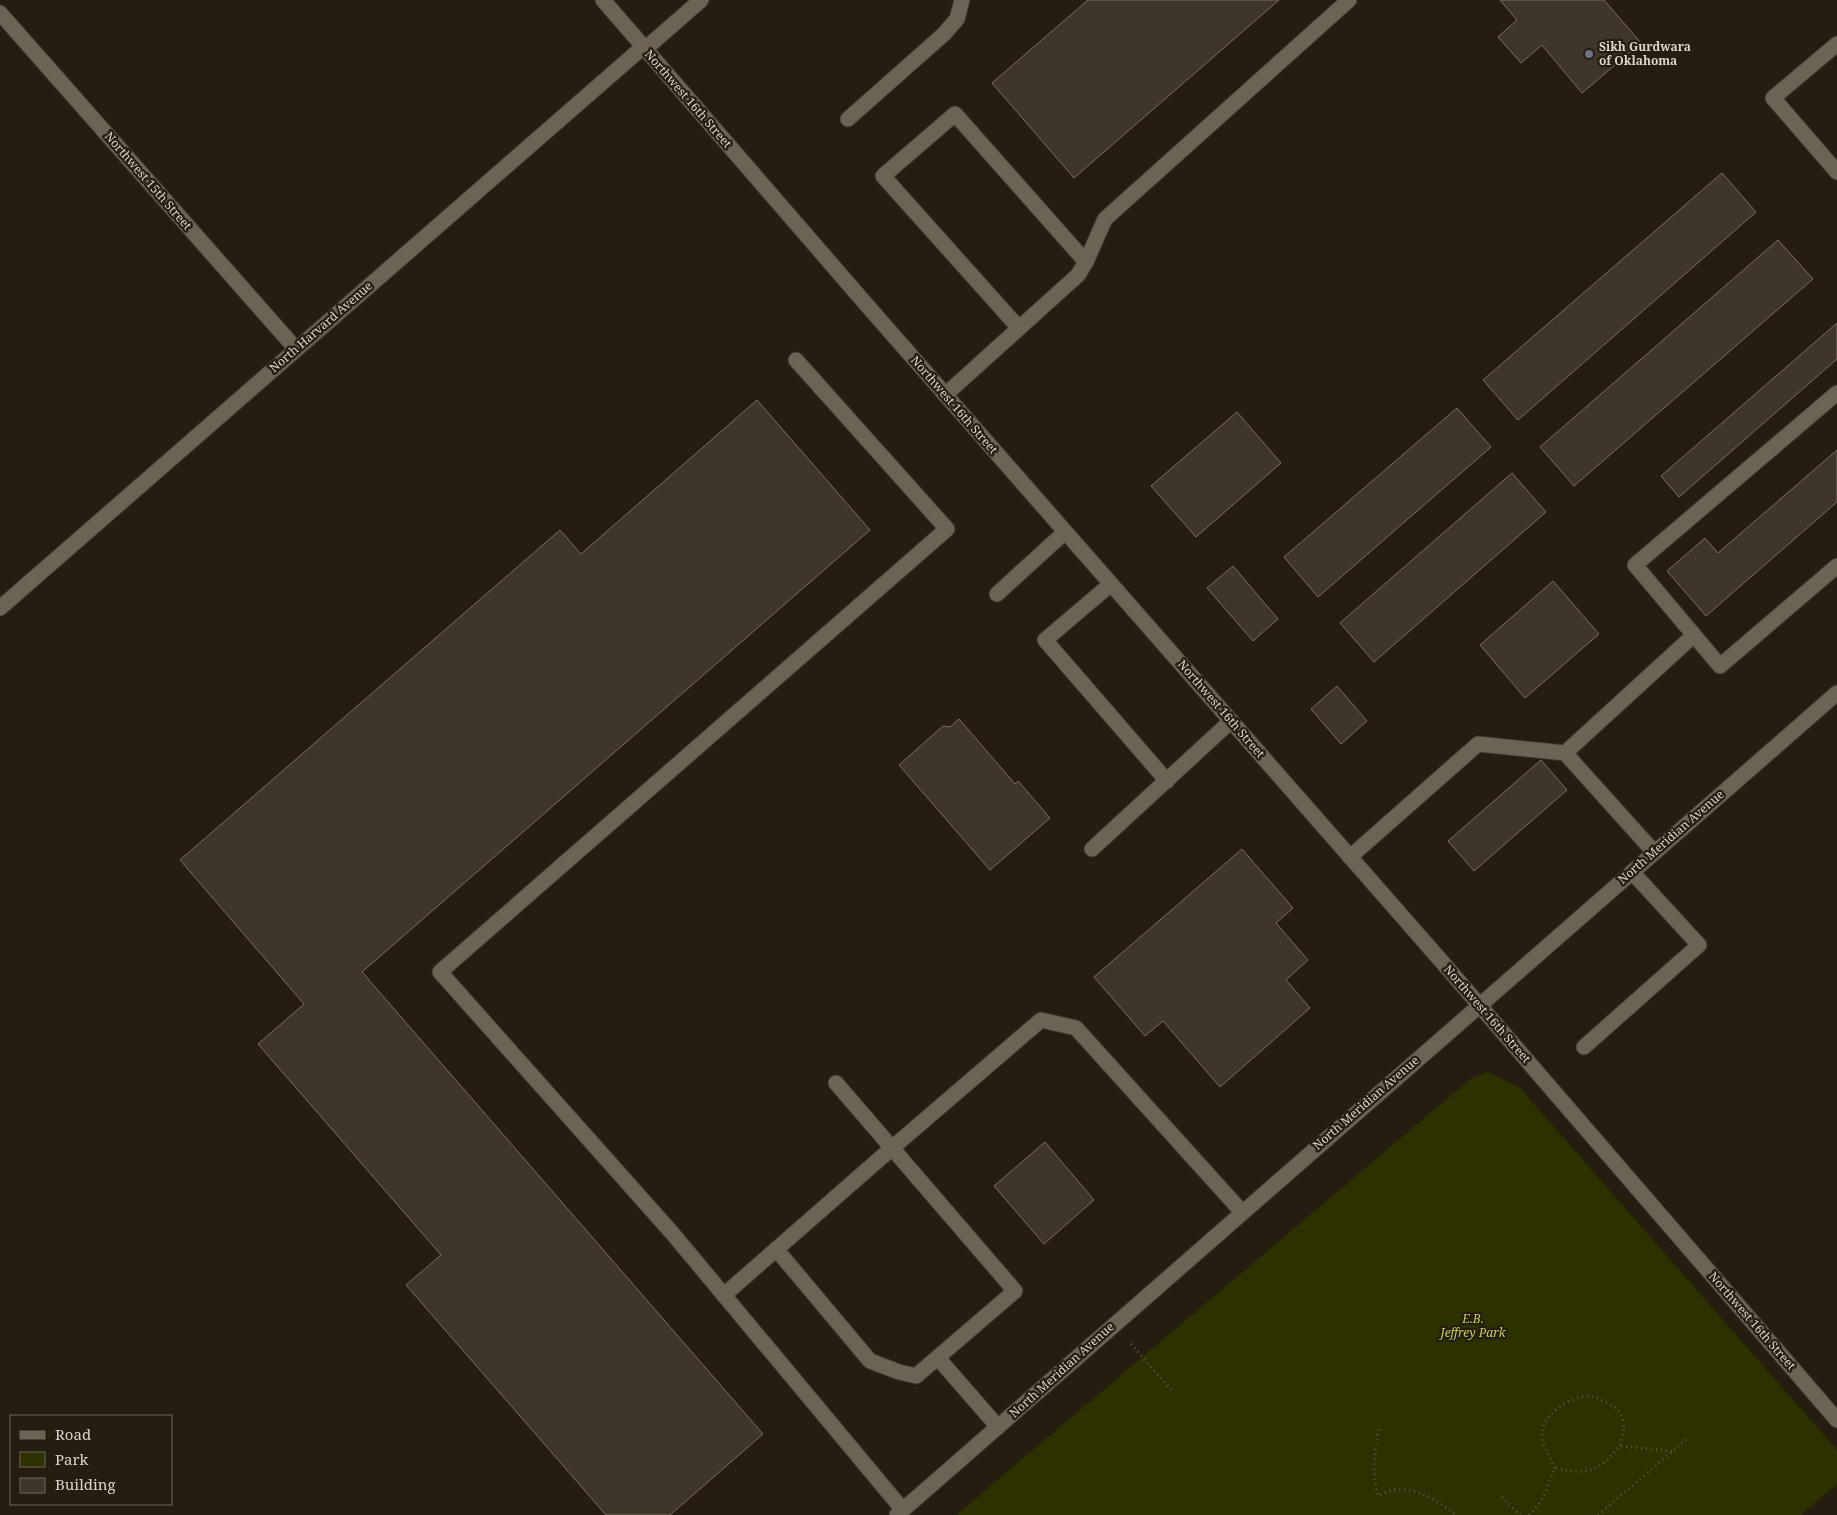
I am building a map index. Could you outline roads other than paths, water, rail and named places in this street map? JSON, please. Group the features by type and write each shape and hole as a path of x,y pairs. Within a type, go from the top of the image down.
{"street":[{"name":"Northwest 16th Street","path":"602,0 945,395 1479,1004 1837,1420"},
{"name":"North Harvard Avenue","path":"0,608 296,349 702,0"},
{"path":"848,118 944,34 957,19 962,0"},
{"path":"945,395 1078,275 1086,262 1105,219 1349,0"},
{"name":"Northwest 15th Street","path":"0,13 296,349"},
{"path":"1837,44 1773,98 1837,172"},
{"path":"1020,328 883,176 955,114 1086,262"},
{"path":"796,360 946,529 440,972 673,1234 900,1513"},
{"path":"1837,394 1635,565 1720,666 1837,566"},
{"path":"996,594 1065,532"},
{"path":"1111,584 1045,640 1166,781"},
{"path":"1565,752 1694,635"},
{"name":"North Meridian Avenue","path":"900,1513 1479,1004 1837,693"},
{"path":"1092,849 1231,721"},
{"path":"1350,857 1478,744 1565,752 1654,852"},
{"path":"1584,1047 1699,945 1632,872"},
{"path":"724,1295 1041,1020 1076,1028 1242,1212"},
{"path":"776,1249 870,1361 916,1376 1015,1291 836,1083"},
{"path":"938,1358 998,1427"}],"place":[{"name":"Sikh Gurdwara of Oklahoma","path":"1589,54"}],"park label":[{"name":"E.B. Jeffrey Park","path":"1473,1326"}]}
